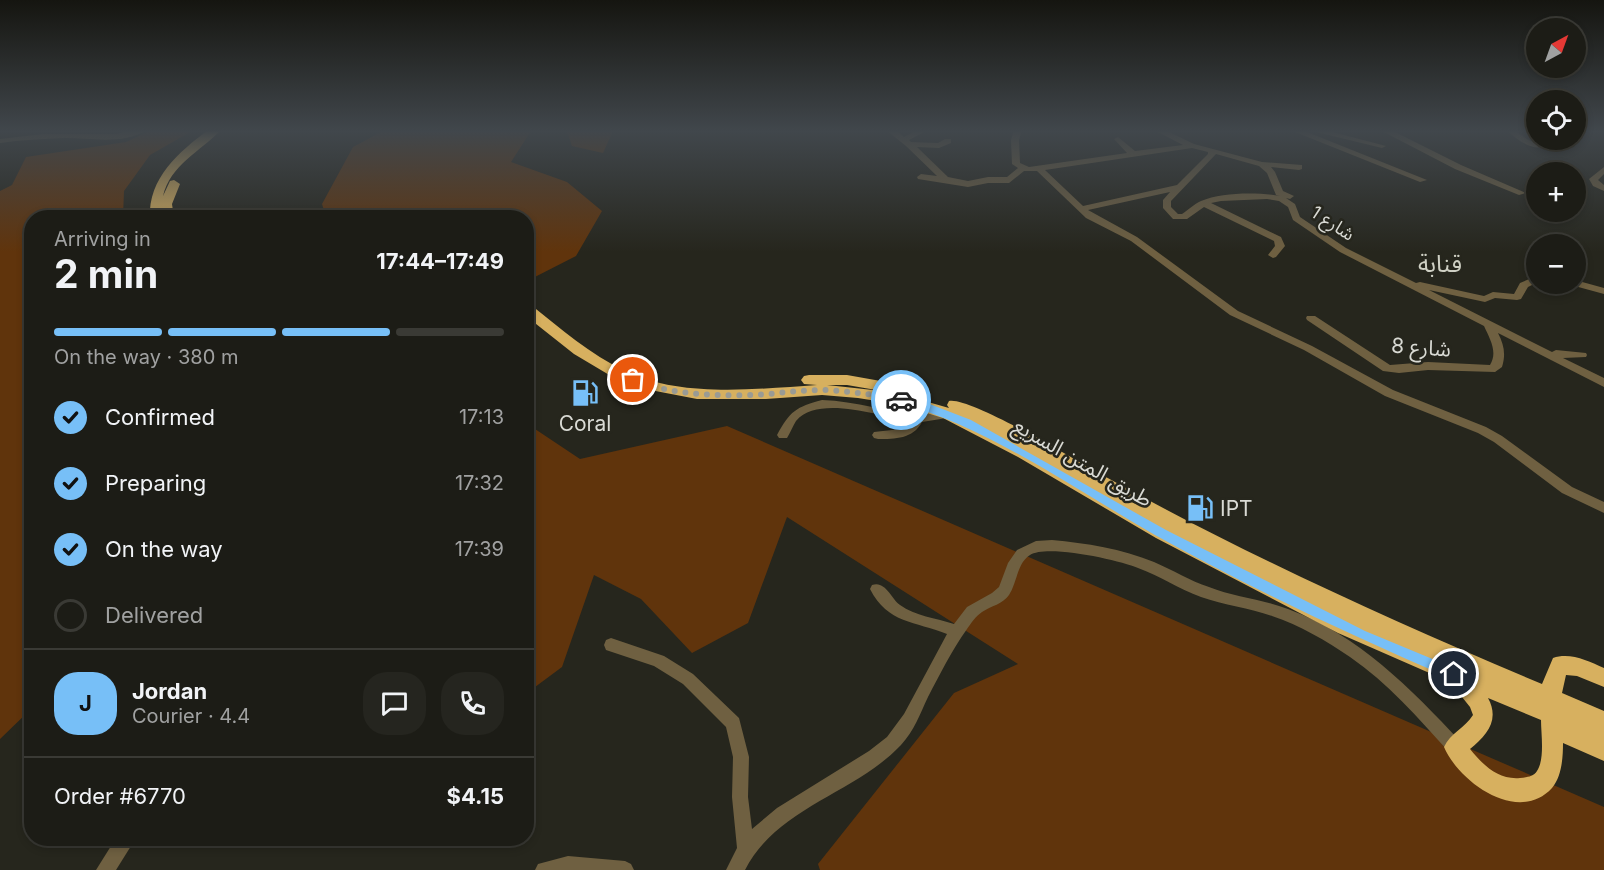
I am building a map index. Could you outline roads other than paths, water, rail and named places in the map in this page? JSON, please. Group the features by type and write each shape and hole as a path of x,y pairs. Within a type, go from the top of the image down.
{"highway":[{"path":"155,210 155,203 160,187 171,171"},
{"path":"167,210 166,204 176,178 182,171"},
{"name":"طريق المتن السريع","path":"534,302 597,352 620,365 651,375 686,383 730,385 826,379 847,380 930,395 976,413 1160,517 1262,570 1344,609 1604,720"},
{"name":"طريق المتن السريع","path":"534,315 556,334 597,363 645,384 697,394 755,394 822,390 858,393 913,403 948,414 1024,453 1162,533 1376,642 1604,736"},
{"path":"1454,674 1478,699 1484,712 1483,722 1478,730 1455,747 1467,763 1491,783 1509,790 1530,790 1538,787 1546,778 1552,723 1554,671 1560,665 1579,667 1604,678"},
{"path":"1552,723 1604,750"}],"street":[{"path":"937,171 945,178"},
{"path":"921,177 945,178 972,184 988,180 1009,180 1020,171"},
{"path":"1041,171 1089,216 1134,239 1234,313 1314,350 1389,393 1482,430 1498,439 1567,490 1604,508"},
{"name":"شارع 1","path":"1195,171 1178,187 1165,204 1176,217 1184,217 1203,203 1220,198 1249,196 1282,199 1292,206 1296,218 1343,250 1604,383"},
{"path":"1269,171 1279,193 1295,198"},
{"path":"1399,171 1423,180"},
{"path":"1467,171 1522,193"},
{"path":"1603,171 1593,179 1596,184 1604,188"},
{"path":"1081,208 1178,187"},
{"path":"1203,203 1278,239 1280,246 1273,255"},
{"path":"1413,286 1424,285 1485,299 1493,295 1517,297 1526,284"},
{"path":"1586,286 1604,291"},
{"name":"شارع 8","path":"1311,318 1343,337 1362,353 1392,369 1428,366 1487,370 1496,367 1500,353 1498,341 1487,324"},
{"path":"1532,346 1562,356 1582,356"},
{"path":"783,435 786,425 795,413 808,406 819,404 844,405 918,419 948,414"},
{"path":"878,435 906,433 915,427 918,419"},
{"path":"735,870 764,829 785,812 881,754 905,730 957,632 975,608 998,598 1003,593 1016,561 1026,550 1035,546 1052,546 1116,555 1142,563 1207,593 1283,613 1330,637 1382,672 1407,695 1455,747"},
{"path":"876,589 893,608 957,632"},
{"path":"611,645 659,661 688,679 733,723 741,757 741,807 746,852"},
{"path":"105,870 121,846"},
{"path":"544,870 568,865 625,870"}],"place":[{"name":"Coral","path":"585,393"},
{"name":"IPT","path":"1200,508"}],"district":[{"name":"قنابة","path":"1440,263"}]}
